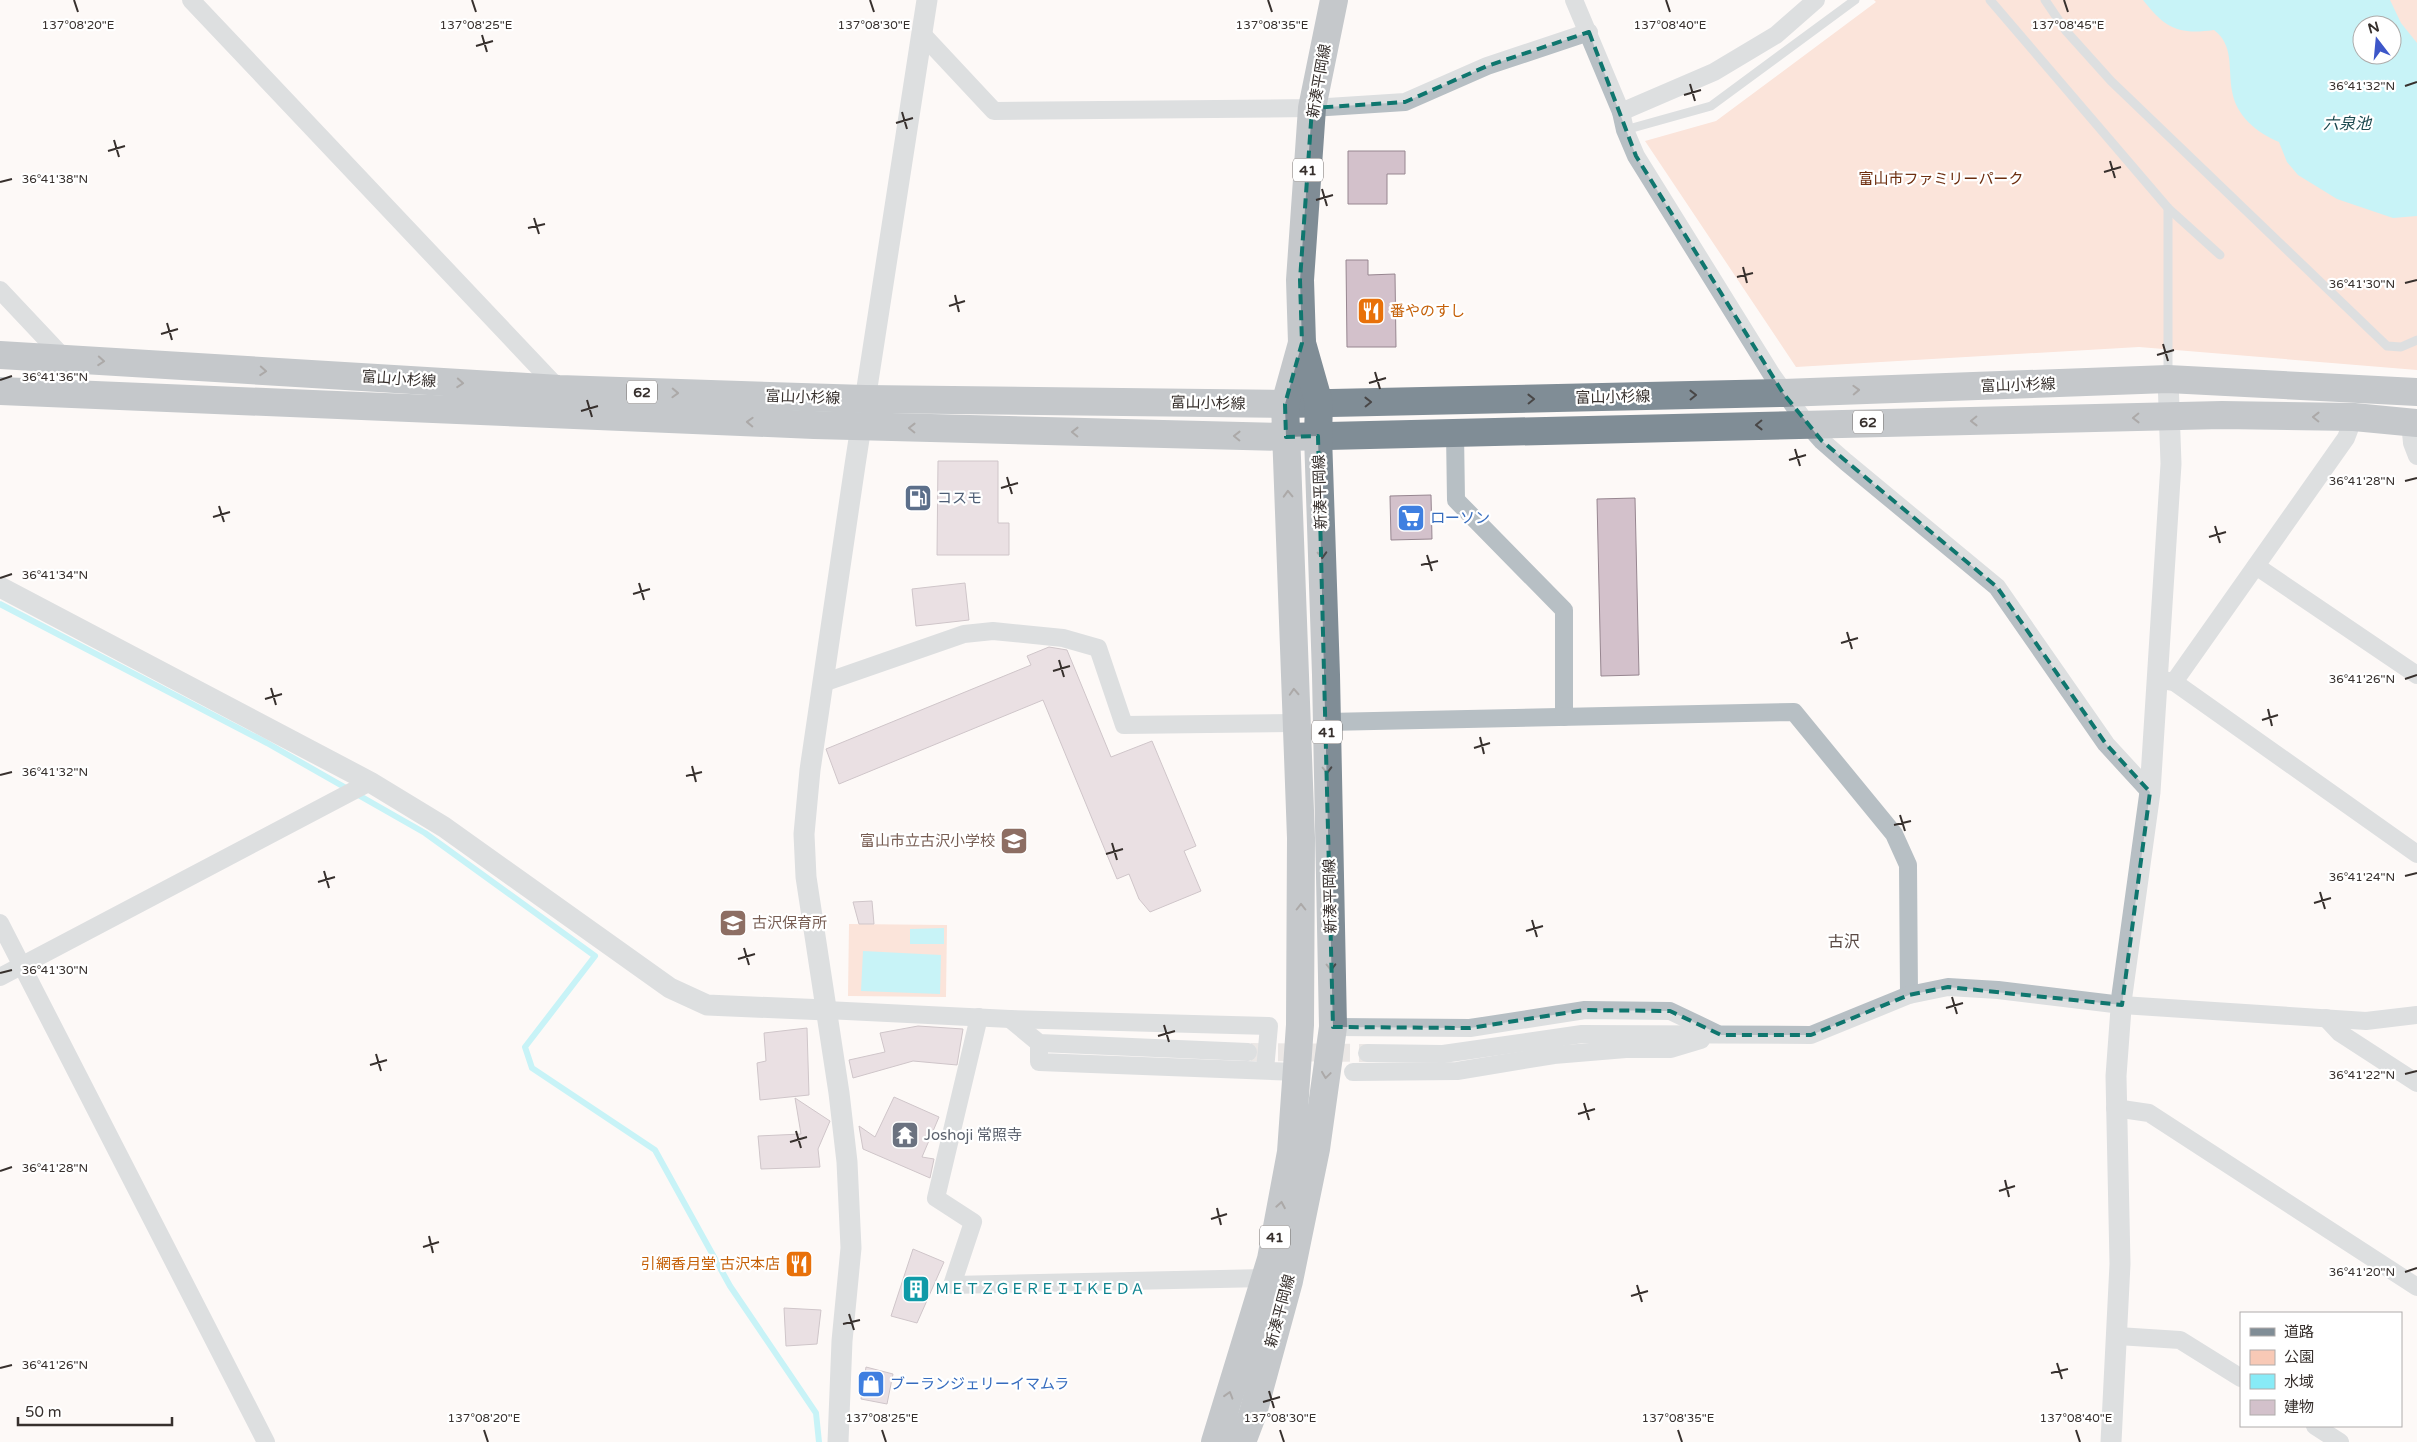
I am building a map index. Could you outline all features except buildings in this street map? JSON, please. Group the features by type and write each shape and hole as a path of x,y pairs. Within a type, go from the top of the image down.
{"main road":[{"name":"新湊平岡線","path":"1242,1442 1253,1412 1289,1281 1316,1149 1333,1027 1327,722 1318,436 1319,403 1302,343 1300,280 1312,108 1334,0"},
{"name":"新湊平岡線","path":"1215,1442 1271,1259 1291,1152 1300,1025 1301,838 1285,404 1302,343"},
{"name":"富山小杉線","path":"0,355 560,389 863,412 1286,437 1806,423 2169,418 2222,415 2354,418 2414,422"},
{"name":"富山小杉線","path":"0,391 863,412 1783,392 2168,379 2417,392"}],"street":[{"path":"191,0 560,389"},
{"path":"838,1442 842,1341 851,1248 847,1162 806,877 804,834 810,770 927,0"},
{"path":"1574,0 1621,112 1625,130 1636,156 1783,392 1822,441 1997,587 2106,744 2150,792"},
{"path":"1621,112 1714,72 1776,35 1816,0"},
{"path":"922,34 994,111 1312,108 1405,102 1487,66 1589,32"},
{"path":"0,290 65,359"},
{"path":"2111,1442 2118,1336 2120,1264 2116,1076 2122,1005 2166,680 2171,464 2168,379"},
{"path":"2166,680 2256,566 2346,438 2354,418"},
{"path":"2414,422 2412,443 2417,456"},
{"path":"1455,433 1456,500 1564,610 1564,717"},
{"path":"2256,566 2417,675"},
{"path":"0,587 370,782 444,827 670,988 690,999 707,1005 1010,1019 1269,1026 1265,1070"},
{"path":"823,682 964,634 1001,632 1063,638 1098,648 1124,725 1296,723"},
{"path":"2166,680 2417,854"},
{"path":"1327,722 1794,712 1894,834 1908,865 1909,996"},
{"path":"0,977 370,782"},
{"path":"0,923 266,1442"},
{"path":"1367,1053 1442,1054 1582,1034 1811,1035 1909,996 1948,987 1998,990 2122,1005 2366,1021 2417,1015"},
{"path":"1333,1027 1470,1028 1585,1010 1670,1010 1721,1035"},
{"path":"979,1017 936,1198 973,1222 952,1285 1265,1278"},
{"path":"2326,1018 2340,1033 2417,1083"},
{"path":"1010,1019 1039,1043 1248,1052"},
{"path":"1353,1072 1457,1071 1554,1055 1626,1049 1671,1049 1721,1035"},
{"path":"1039,1043 1038,1062 1297,1072"},
{"path":"2116,1108 2149,1113 2417,1287"},
{"path":"2118,1336 2180,1340 2240,1377"},
{"path":"2317,1427 2340,1442"}],"lane":[{"path":"1625,130 1711,106 1855,0"},
{"path":"1990,0 2168,208 2220,254"},
{"path":"2045,0 2066,31 2111,82 2387,346 2401,347 2417,340"},
{"path":"2168,208 2168,379"}],"highlighted area":[{"path":"1589,32 1636,156 1783,393 1822,441 1997,587 2106,744 2150,792 2122,1005 1948,987 1909,995 1811,1035 1721,1035 1670,1011 1585,1010 1470,1028 1333,1027 1318,436 1286,437 1285,404 1302,343 1300,280 1312,108 1405,102 1487,66"}],"green space":[{"name":"富山市ファミリーパーク","path":"1874,0 2417,0 2417,370 2139,347 1796,367 1645,141 1716,121 1876,2"},
{"path":"849,924 947,925 946,997 848,996"}],"water":[{"name":"六泉池","path":"2143,0 2390,0 2397,15 2352,15 2352,65 2402,65 2402,24 2417,43 2417,216 2393,218 2337,199 2298,175 2287,162 2279,142 2263,134 2243,116 2238,108 2232,91 2227,50 2220,36 2214,30 2182,30 2173,27 2158,17"},
{"path":"944,928 944,944 910,944 910,929"},
{"path":"863,951 941,955 940,994 861,991"}],"waterway":[{"path":"0,604 267,743 425,833 595,956 525,1047 532,1068 655,1150 730,1286 816,1413 819,1442"}],"tunnel":[{"path":"1251,1052 1367,1053"}],"place":[{"name":"番やのすし","path":"1371,311"},
{"name":"コスモ","path":"918,498"},
{"name":"ローソン","path":"1411,518"},
{"name":"富山市立古沢小学校","path":"1014,841"},
{"name":"古沢保育所","path":"733,923"},
{"name":"Joshoji 常照寺","path":"905,1135"},
{"name":"引網香月堂 古沢本店","path":"799,1264"},
{"name":"ＭＥＴＺＧＥＲＥＩＩＫＥＤＡ","path":"916,1289"},
{"name":"ブーランジェリーイマムラ","path":"871,1384"}],"district":[{"name":"古沢","path":"1844,941"}]}
